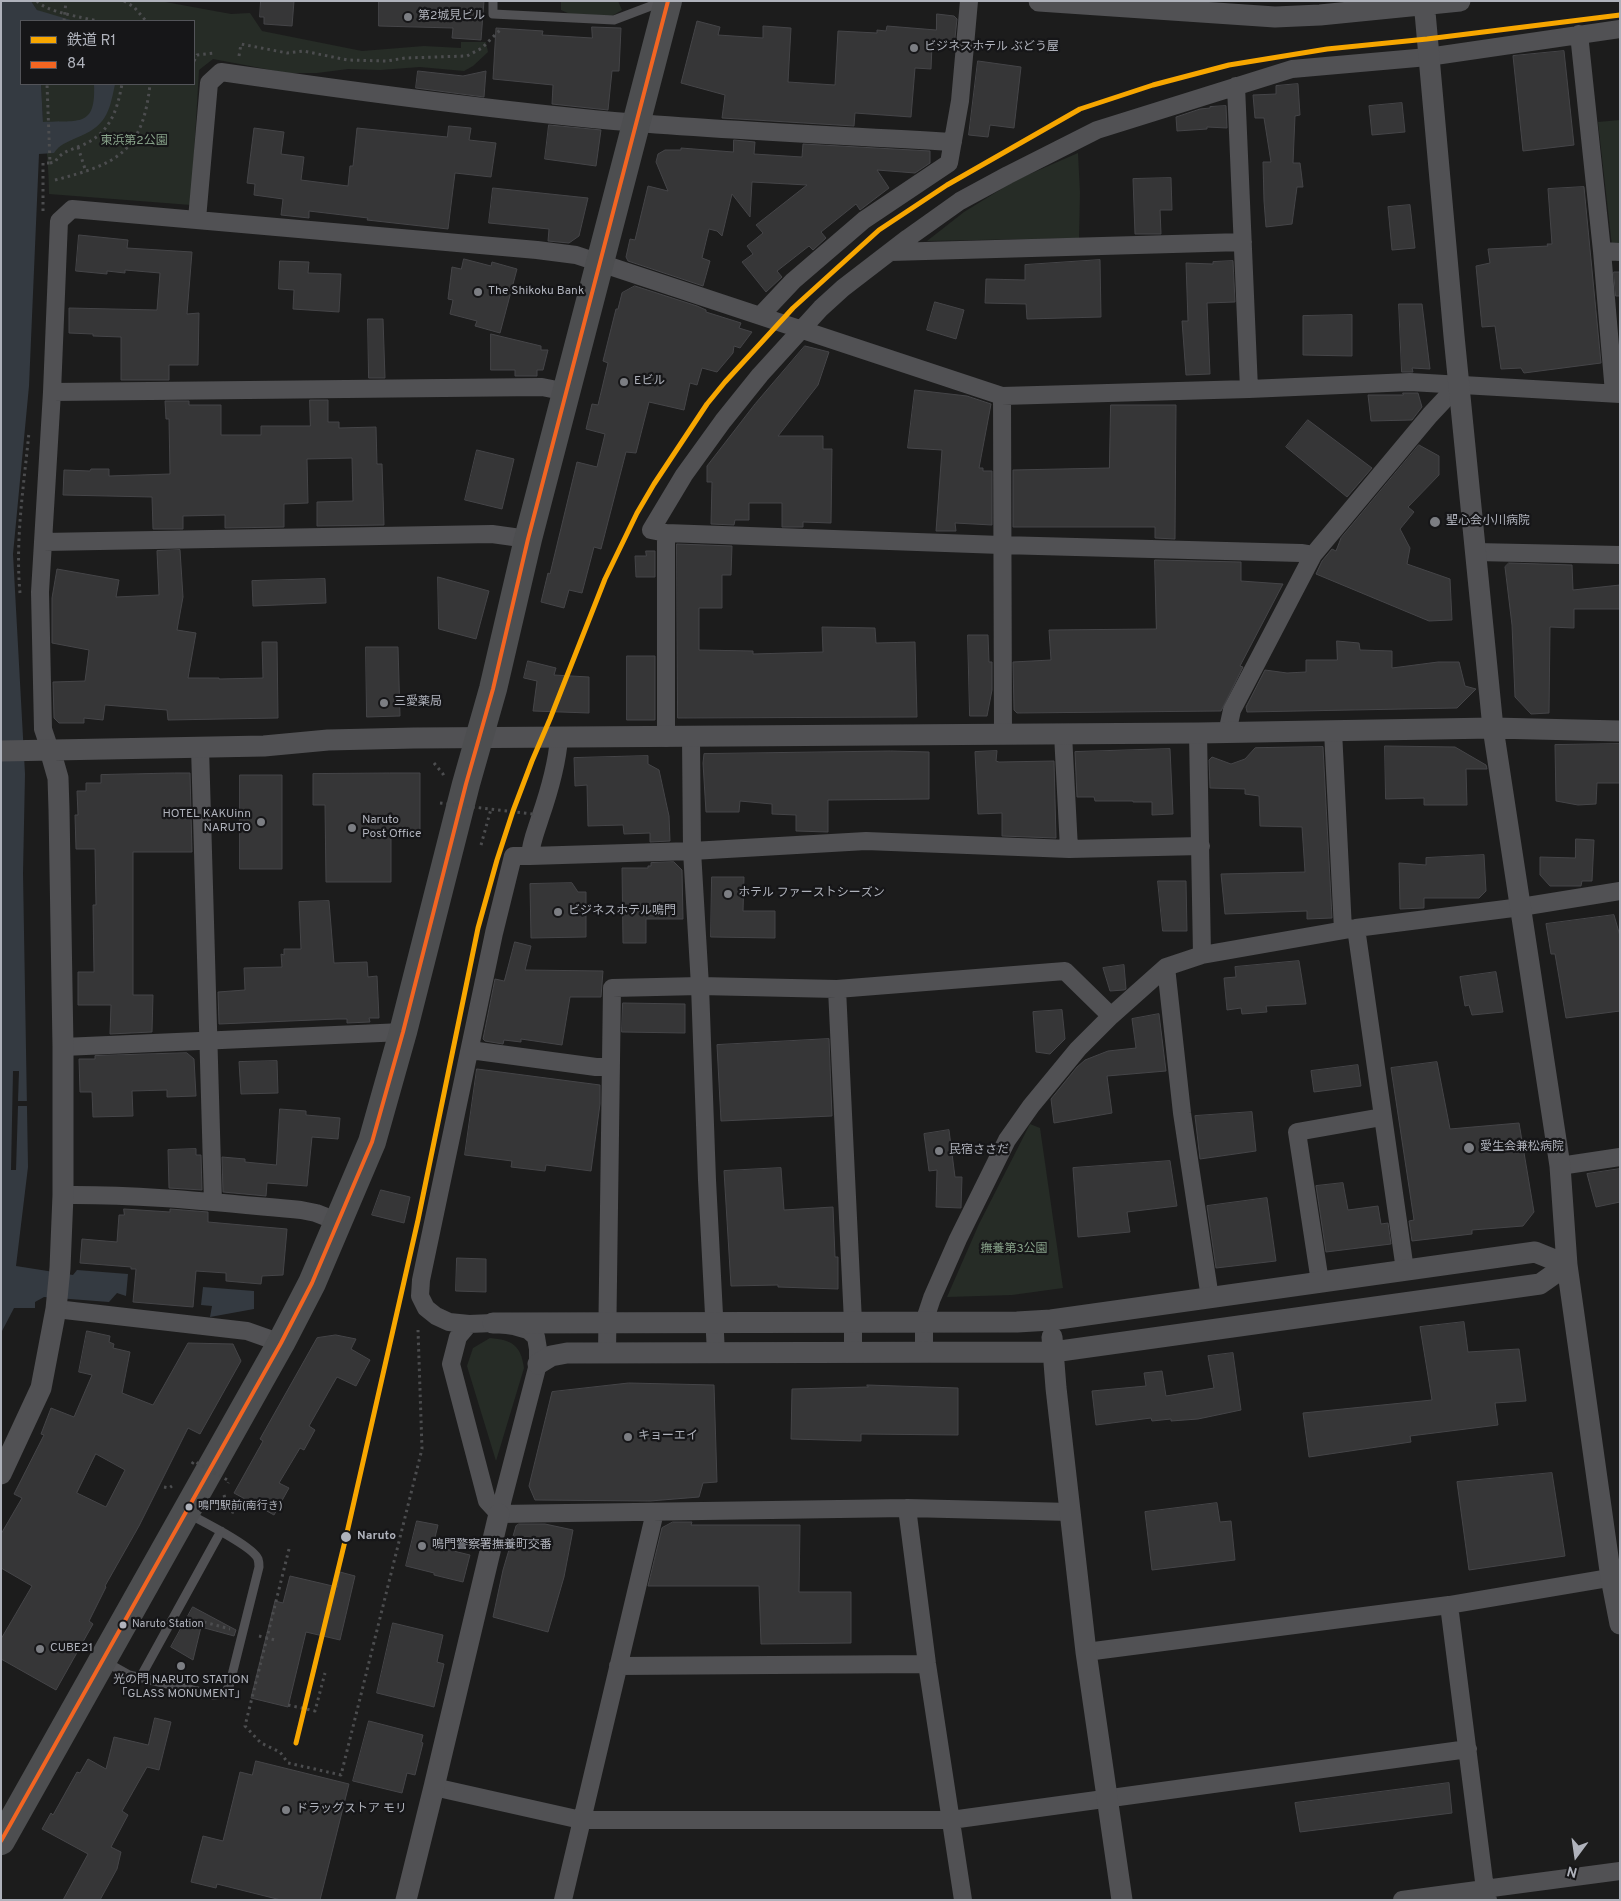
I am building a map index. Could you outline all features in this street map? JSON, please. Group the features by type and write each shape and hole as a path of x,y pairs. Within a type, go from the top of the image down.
{"highway":[{"path":"1,1841 281,1343 312,1283 372,1142 403,1032 480,738 528,539 668,1"}],"street":[{"path":"760,316 793,281 864,220 949,162 960,101 969,1"},
{"path":"1039,1 1276,17 1320,15 1424,3 1460,1"},
{"path":"1424,3 1493,728 1560,1166 1567,1265 1616,1577 1620,1624"},
{"path":"1313,555 1301,553 666,533 651,530 684,474 740,398 800,330 844,288 960,201 1098,130 1292,69 1428,57 1620,29"},
{"path":"1,1474 41,1388 57,1305 60,1268 63,1195 63,1047 58,778 43,729 40,643 40,592 52,392 59,220 72,209 576,255 1002,396 1410,382 1617,393 1611,251 1579,34"},
{"path":"197,219 208,83 221,72 379,95 637,123 953,142"},
{"path":"1236,86 1249,389"},
{"path":"890,252 1243,242"},
{"path":"1227,733 1232,710 1313,555 1430,415 1459,384"},
{"path":"52,392 542,387 567,392"},
{"path":"1002,396 1003,734"},
{"path":"666,533 666,738"},
{"path":"43,542 492,534 528,539"},
{"path":"1475,552 1620,555"},
{"path":"1,751 264,746 328,740 480,738 1227,733 1493,728 1620,731"},
{"path":"1333,731 1349,929 1382,1117 1405,1270"},
{"path":"1198,733 1202,955"},
{"path":"1063,734 1068,849"},
{"path":"530,856 531,842 540,821 557,761 559,738"},
{"path":"691,738 692,851 700,986 716,1353"},
{"path":"200,747 213,1202"},
{"path":"1201,846 1068,849 866,841 692,851 514,856 494,933 421,1280 420,1296 426,1308 436,1316 449,1322 469,1324 1017,1322 1051,1320 1535,1252 1567,1265"},
{"path":"924,1353 924,1322 958,1240 1007,1140 1036,1099 1078,1049 1111,1016 1166,967 1202,955 1349,929 1520,907 1620,891"},
{"path":"1166,967 1182,1113 1210,1298"},
{"path":"607,1353 612,988 700,986 838,989 1064,971 1111,1016"},
{"path":"838,989 853,1353"},
{"path":"63,1047 403,1032"},
{"path":"470,1050 596,1067 611,1067"},
{"path":"1320,1282 1297,1132 1382,1117"},
{"path":"1560,1166 1620,1157"},
{"path":"63,1195 87,1194 301,1210 316,1213 338,1222"},
{"path":"538,1364 551,1356 567,1353 1053,1352 1540,1284 1567,1265"},
{"path":"57,1305 246,1331 281,1343"},
{"path":"1051,1320 1086,1652 1122,1900"},
{"path":"469,1324 458,1337 451,1364 487,1501 499,1514 907,1508 1071,1512"},
{"path":"406,1900 499,1514 538,1364 536,1337 528,1330 514,1326 493,1324"},
{"path":"907,1508 927,1664 962,1900"},
{"path":"563,1900 655,1512"},
{"path":"1086,1652 1449,1605 1616,1577"},
{"path":"1449,1605 1487,1895"},
{"path":"618,1666 927,1664"},
{"path":"434,1787 581,1820 950,1820 1468,1749"},
{"path":"1402,1900 1487,1895 1620,1871"}],"lane":[{"path":"493,1 492,14 614,20 664,1"},
{"path":"103,1661 129,1675 214,1695 223,1694 229,1687 259,1567 258,1559 253,1552 186,1513"},
{"path":"140,1678 221,1532"}],"path":[{"path":"37,1 44,7 64,14 92,20"},
{"path":"64,20 66,1"},
{"path":"124,1 134,7 145,20"},
{"path":"231,56 238,58 241,44 287,53 303,51 348,60 369,61 467,56 490,42 513,15"},
{"path":"195,59 197,55 217,53"},
{"path":"47,85 50,163"},
{"path":"43,163 55,162 65,151 89,142 108,126 117,107 122,85"},
{"path":"55,180 103,166 121,154 133,142 141,128 148,104 150,85"},
{"path":"78,147 86,172"},
{"path":"440,803 532,814 532,810"},
{"path":"481,845 491,809"},
{"path":"289,1549 245,1726 260,1743 280,1752 288,1763 341,1775 422,1449 418,1330"},
{"path":"192,1464 194,1461 229,1481 225,1489 224,1499 228,1510 237,1514"},
{"path":"164,1487 169,1488"},
{"path":"204,1622 233,1630"},
{"path":"259,1636 275,1640"},
{"path":"288,1704 315,1711 325,1673"}],"green space":[{"name":"東浜第2公園","path":"31,1 160,1 231,14 250,13 262,31 362,51 424,46 461,48 461,42 486,42 488,52 473,66 464,71 420,67 287,73 213,59 199,70 191,205 49,194 41,85 195,85 195,20 56,20 37,10"},
{"path":"561,1 618,1 622,10 612,16 570,14 561,10"},
{"path":"1620,120 1620,246 1612,246 1598,122"},
{"path":"1078,153 1080,193 1079,238 927,241 964,212 1016,180"},
{"name":"撫養第3公園","path":"1030,1124 1040,1128 1063,1288 1012,1295 947,1297 979,1224"},
{"path":"490,1338 504,1340 514,1345 521,1354 524,1368 496,1461 467,1366 473,1348"}],"shaded area":[{"path":"1,1 31,1 37,10 71,20 20,20 20,85 41,85 43,122 83,119 92,108 94,85 115,85 108,111 100,124 64,144 54,153 39,154 29,386 13,554 25,774 23,873 28,1167 16,1266 73,1275 77,1270 128,1274 126,1296 117,1293 109,1302 44,1297 35,1302 35,1308 14,1308 1,1333"},
{"path":"203,1287 254,1291 254,1309 210,1317 212,1306 201,1305"}],"pier":[{"path":"13,1071 19,1071 18,1101 27,1101 27,1106 18,1106 16,1170 11,1170"}],"building":[{"path":"261,1 294,1 292,26 264,24 264,17 260,17"},
{"path":"379,1 484,1 481,40 452,38 453,28 379,26"},
{"path":"937,14 954,16 957,19 954,47 932,45 931,69 915,68 911,117 855,113 854,126 722,118 725,95 681,83 697,21 720,27 718,35 763,38 763,26 791,28 788,82 835,85 838,31 877,33 877,30 886,31 887,26 936,30"},
{"path":"592,27 621,28 619,71 612,71 608,110 552,104 553,85 493,79 496,28 543,31 542,35 592,38"},
{"path":"1564,51 1574,145 1523,151 1513,56"},
{"path":"978,61 1021,67 1014,128 990,125 988,137 969,135"},
{"path":"418,71 463,76 486,71 484,97 416,88"},
{"path":"1298,84 1300,115 1295,116 1293,163 1300,163 1303,187 1297,187 1292,224 1266,227 1263,162 1271,162 1264,118 1255,118 1253,95 1276,94 1276,86"},
{"path":"1402,103 1405,132 1372,135 1369,106"},
{"path":"1226,106 1227,128 1207,127 1207,129 1177,131 1176,117 1200,109"},
{"path":"549,125 601,130 596,166 545,159"},
{"path":"449,126 471,128 469,140 496,143 491,177 455,173 448,229 309,211 309,218 281,215 283,199 254,195 255,184 247,183 254,128 284,132 281,154 304,157 301,180 348,186 350,166 353,166 357,128 447,137"},
{"path":"734,140 755,142 754,154 802,157 803,144 930,151 930,163 915,173 877,170 889,188 860,210 856,204 821,232 826,238 813,250 809,246 777,271 782,277 766,292 742,262 753,254 747,246 763,233 756,225 807,185 752,182 750,217 732,194 722,236 717,231 709,229 702,258 710,261 703,286 628,261 626,257 630,239 635,240 648,186 668,191 656,162 658,154 665,150 681,150 681,148 733,152"},
{"path":"1171,178 1172,210 1160,210 1161,234 1135,234 1133,179"},
{"path":"1584,187 1601,363 1524,373 1521,368 1501,369 1495,326 1482,327 1476,266 1490,263 1488,249 1548,246 1547,244 1552,244 1548,189"},
{"path":"493,188 588,198 579,236 569,243 548,241 549,229 489,223"},
{"path":"1410,205 1415,248 1392,250 1388,207"},
{"path":"79,235 128,240 127,248 192,252 187,314 199,313 198,365 169,365 169,380 121,380 121,337 69,333 69,308 157,310 160,273 125,270 125,273 107,271 107,274 76,271"},
{"path":"464,259 491,266 492,262 517,269 500,333 475,326 477,321 450,314 453,300 448,299 452,267 461,269"},
{"path":"1100,260 1101,317 1027,319 1026,304 985,303 986,279 1025,280 1025,265"},
{"path":"280,261 309,262 308,273 341,274 339,312 293,309 294,290 279,289"},
{"path":"1233,261 1235,302 1207,303 1210,374 1186,375 1182,321 1188,321 1186,263 1213,264 1213,262"},
{"path":"1614,272 1620,272 1620,296 1616,296"},
{"path":"635,286 697,306 706,310 706,312 741,323 739,328 752,332 740,348 734,346 733,353 717,372 702,368 697,385 690,383 684,410 649,402 636,453 626,452 601,549 594,547 582,593 569,590 564,608 541,602 548,573 550,574 577,462 597,467 605,434 586,429 592,404 598,405 608,363 603,361 616,309 618,309 622,293"},
{"path":"935,302 964,310 956,339 927,330"},
{"path":"1399,304 1422,304 1430,369 1412,368 1413,372 1402,372"},
{"path":"1352,315 1352,356 1303,355 1303,316"},
{"path":"368,319 383,319 385,378 369,378"},
{"path":"491,334 541,346 541,350 548,350 543,370 537,370 537,376 515,376 515,370 491,370"},
{"path":"805,346 829,352 818,385 778,436 823,436 823,449 832,449 831,523 803,522 803,527 782,527 782,503 749,503 749,520 735,520 734,525 711,524 712,482 707,482 707,466 755,404"},
{"path":"915,390 967,396 991,404 979,468 983,468 983,471 992,471 992,525 955,523 956,531 936,531 942,450 908,448"},
{"path":"1403,393 1418,393 1422,407 1412,420 1371,421 1368,395 1403,395"},
{"path":"310,400 328,400 328,422 339,422 339,428 376,427 377,464 382,464 384,525 317,526 317,502 353,501 352,458 307,459 308,503 284,504 284,527 225,528 225,515 183,516 183,529 153,529 152,497 63,495 64,470 90,471 91,469 109,469 109,476 170,474 169,419 166,419 165,401 189,401 189,405 221,405 221,435 261,435 261,426 310,426"},
{"path":"1111,405 1176,405 1175,539 1155,538 1155,527 1013,527 1013,470 1109,468"},
{"path":"1308,420 1372,468 1347,497 1286,447"},
{"path":"1419,445 1439,456 1439,475 1408,507 1414,512 1400,529 1410,548 1407,564 1450,579 1452,620 1429,621 1316,574 1322,561 1332,549 1336,551 1341,538"},
{"path":"477,450 514,459 502,509 465,500"},
{"path":"677,544 732,546 731,575 722,575 722,608 699,608 699,650 753,651 753,654 823,652 822,627 875,628 876,643 915,642 917,717 678,718"},
{"path":"180,550 183,597 177,630 196,633 188,678 263,678 262,642 277,642 278,718 168,720 167,710 105,705 103,720 84,718 84,723 59,723 54,718 53,682 85,681 89,650 52,643 52,598 57,569 119,580 116,597 159,595 157,551"},
{"path":"646,551 655,551 655,577 636,577 635,556 646,556"},
{"path":"1155,560 1241,562 1241,581 1283,584 1240,666 1243,667 1221,711 1017,713 1014,710 1013,662 1051,660 1049,630 1156,629"},
{"path":"1509,563 1572,565 1573,590 1620,585 1620,609 1574,609 1574,628 1550,627 1549,713 1531,714 1515,697 1512,625 1505,567"},
{"path":"438,577 489,591 476,639 439,629"},
{"path":"325,579 326,603 253,606 252,581"},
{"path":"968,635 988,635 989,662 992,662 992,690 987,716 970,716"},
{"path":"1337,641 1359,643 1360,650 1392,651 1392,668 1438,662 1459,662 1465,686 1476,689 1457,708 1247,712 1246,707 1265,670 1287,673 1306,672 1306,660 1337,660"},
{"path":"366,647 398,647 400,716 367,717"},
{"path":"627,656 655,656 655,720 627,720"},
{"path":"528,661 556,668 554,675 589,677 589,713 533,711 537,681 524,678"},
{"path":"1620,744 1620,783 1597,783 1596,804 1578,805 1556,801 1555,745"},
{"path":"1385,746 1455,747 1486,765 1487,769 1466,769 1467,805 1424,805 1424,798 1386,799"},
{"path":"1323,747 1332,918 1307,919 1307,911 1225,914 1221,874 1305,872 1302,827 1260,826 1259,796 1245,794 1245,789 1210,788 1209,760 1212,757 1231,764 1245,759 1255,748"},
{"path":"1170,749 1173,814 1152,815 1152,802 1095,801 1094,797 1077,797 1075,752"},
{"path":"997,751 996,761 999,762 1054,761 1056,838 1002,836 1002,813 978,814 975,752"},
{"path":"929,752 929,799 828,800 828,832 796,831 796,815 772,814 772,804 740,801 739,812 706,812 704,754"},
{"path":"648,756 648,764 659,770 669,816 670,841 650,842 650,833 624,834 623,825 588,826 587,785 575,786 574,758"},
{"path":"190,773 192,852 133,852 133,995 153,995 152,1032 110,1034 111,1005 78,1005 78,972 94,972 93,905 96,905 95,849 76,849 75,815 78,815 77,791 86,791 86,783 101,783 101,775"},
{"path":"420,773 420,832 391,832 391,882 326,882 325,805 313,805 313,774"},
{"path":"240,775 282,775 282,869 240,869"},
{"path":"1576,839 1594,840 1592,881 1582,881 1581,886 1550,886 1540,875 1540,857 1575,858"},
{"path":"1484,855 1486,891 1479,898 1424,898 1424,908 1400,909 1399,863 1426,865 1426,858"},
{"path":"674,862 682,870 683,919 646,919 646,943 623,943 622,868 648,868 648,866 651,866 651,863"},
{"name":"ホテル ファーストシーズン","path":"712,877 744,877 743,911 775,911 775,938 711,937"},
{"path":"1158,881 1186,881 1187,931 1163,931"},
{"name":"ビジネスホテル鳴門","path":"572,883 578,892 586,892 586,937 531,938 530,884"},
{"path":"329,901 334,963 367,962 368,977 377,976 379,1018 369,1018 370,1022 347,1023 347,1019 337,1019 219,1024 218,992 245,990 244,968 282,967 281,954 284,955 284,949 301,949 299,902"},
{"path":"1614,915 1620,936 1620,1011 1566,1018 1555,954 1551,954 1546,924"},
{"path":"515,942 531,946 525,970 603,971 601,997 570,997 562,1045 521,1039 521,1042 504,1040 503,1044 483,1039 495,979 504,981"},
{"path":"1299,961 1306,1004 1266,1006 1267,1012 1242,1014 1241,1008 1227,1010 1224,978 1236,977 1235,967"},
{"path":"1124,965 1126,989 1110,991 1103,968"},
{"path":"1496,972 1503,1012 1472,1015 1469,1005 1465,1006 1460,977"},
{"path":"623,1003 685,1004 685,1033 622,1032"},
{"path":"1062,1010 1065,1039 1050,1054 1036,1052 1033,1012"},
{"path":"1159,1014 1166,1071 1107,1076 1112,1113 1054,1123 1051,1099 1077,1067 1085,1060 1108,1051 1136,1048 1132,1019"},
{"path":"829,1039 832,1116 721,1121 717,1045"},
{"path":"187,1053 194,1059 196,1096 167,1097 167,1090 132,1091 133,1116 93,1117 92,1092 80,1092 79,1059 95,1059 95,1056"},
{"path":"277,1061 278,1093 241,1094 239,1062"},
{"path":"1437,1062 1450,1129 1519,1123 1534,1212 1523,1226 1472,1230 1472,1234 1412,1241 1409,1221 1414,1220 1391,1068"},
{"path":"1358,1065 1361,1086 1314,1092 1311,1071"},
{"path":"477,1069 600,1085 600,1104 591,1171 546,1165 545,1171 511,1167 512,1161 465,1155"},
{"path":"280,1109 306,1111 306,1115 340,1118 338,1139 312,1137 307,1186 267,1183 266,1196 223,1192 222,1157 245,1159 245,1162 276,1165"},
{"path":"1252,1112 1256,1151 1200,1159 1195,1116"},
{"path":"949,1130 955,1177 962,1177 961,1208 936,1207 937,1170 929,1171 924,1134"},
{"path":"196,1149 196,1155 201,1155 202,1190 169,1188 168,1150"},
{"path":"1170,1161 1177,1206 1127,1212 1130,1232 1078,1237 1073,1168"},
{"path":"781,1168 784,1210 833,1207 835,1257 838,1257 838,1289 778,1287 778,1285 731,1286 724,1171"},
{"path":"1620,1169 1620,1202 1596,1207 1587,1174"},
{"path":"1343,1183 1348,1210 1378,1206 1381,1224 1388,1223 1391,1244 1326,1252 1316,1186"},
{"path":"381,1190 410,1197 404,1223 372,1215"},
{"path":"1267,1198 1276,1261 1216,1268 1207,1206"},
{"path":"124,1209 170,1212 170,1209 208,1212 208,1222 287,1229 283,1275 262,1276 261,1284 226,1281 226,1273 196,1271 193,1307 133,1302 136,1269 80,1263 82,1239 117,1242 119,1215 124,1215"},
{"path":"457,1258 486,1259 486,1292 456,1291"},
{"path":"1464,1322 1468,1352 1519,1349 1526,1401 1495,1403 1498,1425 1410,1436 1411,1442 1309,1457 1303,1413 1432,1400 1420,1327"},
{"path":"87,1331 110,1336 109,1342 114,1344 113,1348 130,1352 122,1393 153,1405 188,1343 233,1344 241,1361 200,1434 188,1428 139,1526 105,1586 89,1621 93,1624 56,1690 1,1659 1,1639 32,1586 1,1568 1,1534 22,1498 14,1494 44,1435 41,1434 51,1408 74,1417 92,1375 79,1372","holes":["96,1454 125,1470 106,1507 77,1493"]},
{"path":"336,1335 356,1339 351,1349 370,1360 356,1386 337,1377 309,1426 315,1430 304,1450 300,1448 279,1483 289,1488 274,1515 234,1493 263,1441 260,1439 317,1338"},
{"path":"1233,1353 1241,1410 1198,1419 1152,1421 1151,1418 1096,1425 1092,1391 1146,1386 1144,1373 1162,1371 1166,1396 1214,1388 1208,1356"},
{"name":"キョーエイ","path":"629,1383 714,1385 717,1482 703,1483 699,1497 650,1501 535,1500 529,1486 552,1392"},
{"path":"867,1385 958,1388 958,1435 861,1434 861,1441 791,1439 792,1389 868,1387"},
{"path":"1552,1473 1565,1556 1469,1570 1457,1482"},
{"path":"1217,1503 1220,1522 1231,1521 1235,1560 1152,1570 1145,1512"},
{"path":"417,1521 438,1525 433,1546 470,1555 463,1582 406,1566"},
{"path":"673,1522 692,1522 691,1525 800,1525 799,1592 851,1592 851,1643 761,1644 759,1586 648,1586 662,1528"},
{"path":"519,1524 545,1524 573,1530 564,1577 548,1632 493,1617 503,1570 516,1526"},
{"path":"340,1572 355,1576 340,1640 306,1632 288,1707 251,1698 275,1601 283,1603 290,1576 337,1587"},
{"path":"193,1607 236,1630 234,1636 201,1627 193,1660 171,1647"},
{"path":"393,1623 443,1635 437,1662 444,1664 434,1707 377,1693"},
{"path":"155,1718 171,1722 159,1770 147,1767 122,1811 128,1815 111,1847 121,1852 117,1869 100,1900 63,1900 88,1854 42,1829 51,1813 53,1815 77,1772 80,1773 88,1759 106,1769 114,1737 148,1745"},
{"path":"369,1721 423,1735 421,1742 423,1743 415,1775 407,1773 402,1793 353,1781"},
{"name":"ドラッグストア モリ","path":"256,1761 349,1784 320,1900 281,1900 217,1884 216,1888 191,1882 203,1836 223,1841 240,1772 252,1775"},
{"path":"1449,1783 1452,1813 1300,1832 1295,1803"}],"railway":[{"path":"296,1743 346,1537"}],"rail line":[{"name":"R1","path":"296,1743 346,1537 418,1220 478,928 497,860 532,761 605,579 637,513 707,404 793,308 879,230 947,185 1080,109 1153,85 1229,65 1327,49 1427,39 1620,15"}],"transit line":[{"name":"84","path":"1,1841 281,1343 312,1283 372,1142 403,1032 466,784 493,689 528,539 668,1"}],"place":[{"name":"第2城見ビル","path":"408,17"},
{"name":"ビジネスホテル ぶどう屋","path":"914,48"},
{"name":"The Shikoku Bank","path":"478,292"},
{"name":"Eビル","path":"624,382"},
{"name":"聖心会小川病院","path":"1435,522"},
{"name":"三愛薬局","path":"384,703"},
{"name":"HOTEL KAKUinn NARUTO","path":"261,822"},
{"name":"Naruto Post Office","path":"352,828"},
{"name":"ホテル ファーストシーズン","path":"728,894"},
{"name":"ビジネスホテル鳴門","path":"558,912"},
{"name":"愛生会兼松病院","path":"1469,1148"},
{"name":"民宿ささだ","path":"939,1151"},
{"name":"キョーエイ","path":"628,1437"},
{"name":"鳴門駅前(南行き)","path":"189,1507"},
{"name":"Naruto","path":"346,1537"},
{"name":"鳴門警察署撫養町交番","path":"422,1546"},
{"name":"Naruto Station","path":"123,1625"},
{"name":"CUBE21","path":"40,1649"},
{"name":"光の門 NARUTO STATION 「GLASS MONUMENT」","path":"181,1666"},
{"name":"ドラッグストア モリ","path":"286,1810"}]}
